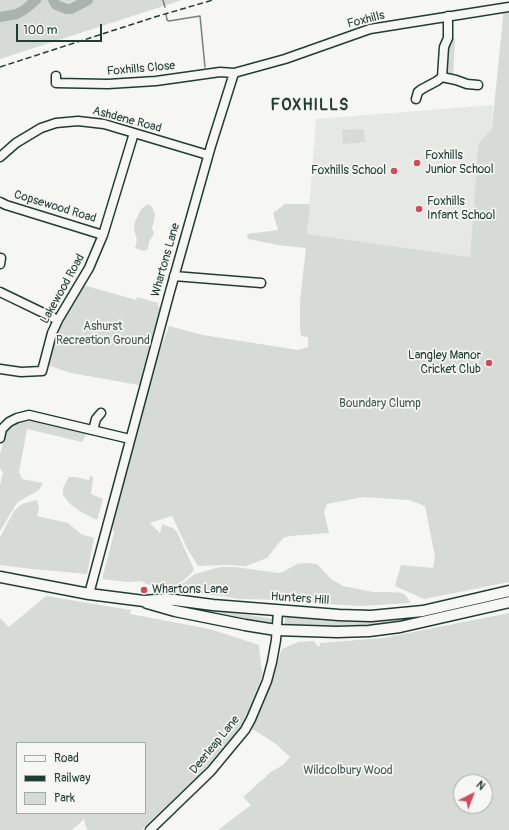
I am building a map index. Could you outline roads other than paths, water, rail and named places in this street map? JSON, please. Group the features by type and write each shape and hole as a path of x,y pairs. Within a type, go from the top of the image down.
{"main road":[{"name":"Hunters Hill","path":"0,577 89,594 144,601 167,599 278,611 371,616 451,605 509,591"},
{"path":"144,601 175,611 276,630 337,632 369,631 400,627 509,602"}],"street":[{"name":"Foxhills","path":"234,73 285,59 370,29 509,7"},
{"path":"416,99 418,92 438,81 442,77 444,47 448,38 448,16"},
{"name":"Foxhills Close","path":"56,76 56,83 108,84 156,81 220,72 234,73"},
{"name":"Whartons Lane","path":"89,594 174,276 208,155 234,73"},
{"path":"442,77 467,84 478,85"},
{"name":"Ashdene Road","path":"0,157 16,143 41,128 65,122 82,121 134,133 208,155"},
{"name":"Lakewood Road","path":"0,369 22,372 42,372 52,333 58,320 89,268 103,234 134,133"},
{"name":"Copsewood Road","path":"0,202 103,234"},
{"path":"174,276 261,283"},
{"path":"0,292 58,320"},
{"path":"93,430 96,419 101,413"},
{"path":"0,438 1,429 9,422 29,415 130,439"},
{"name":"Deerleap Lane","path":"150,830 211,771 245,730 267,681 272,662 278,611"}],"waterway":[{"path":"0,17 17,14 36,0"},
{"path":"53,0 56,5 67,9 71,9 88,0"},
{"path":"163,0 165,7"},
{"path":"166,14 167,20 169,21 200,16 205,67"}],"railway":[{"path":"0,67 158,16 213,0"}],"place":[{"name":"Foxhills Junior School","path":"417,163"},
{"name":"Foxhills School","path":"394,171"},
{"name":"Foxhills Infant School","path":"419,209"},
{"name":"Langley Manor Cricket Club","path":"489,363"},
{"name":"Whartons Lane","path":"144,590"}],"district":[{"name":"FOXHILLS","path":"310,106"}],"park label":[{"name":"Ashurst Recreation Ground","path":"103,334"},
{"name":"Boundary Clump","path":"380,404"},
{"name":"Wildcolbury Wood","path":"348,771"}]}
